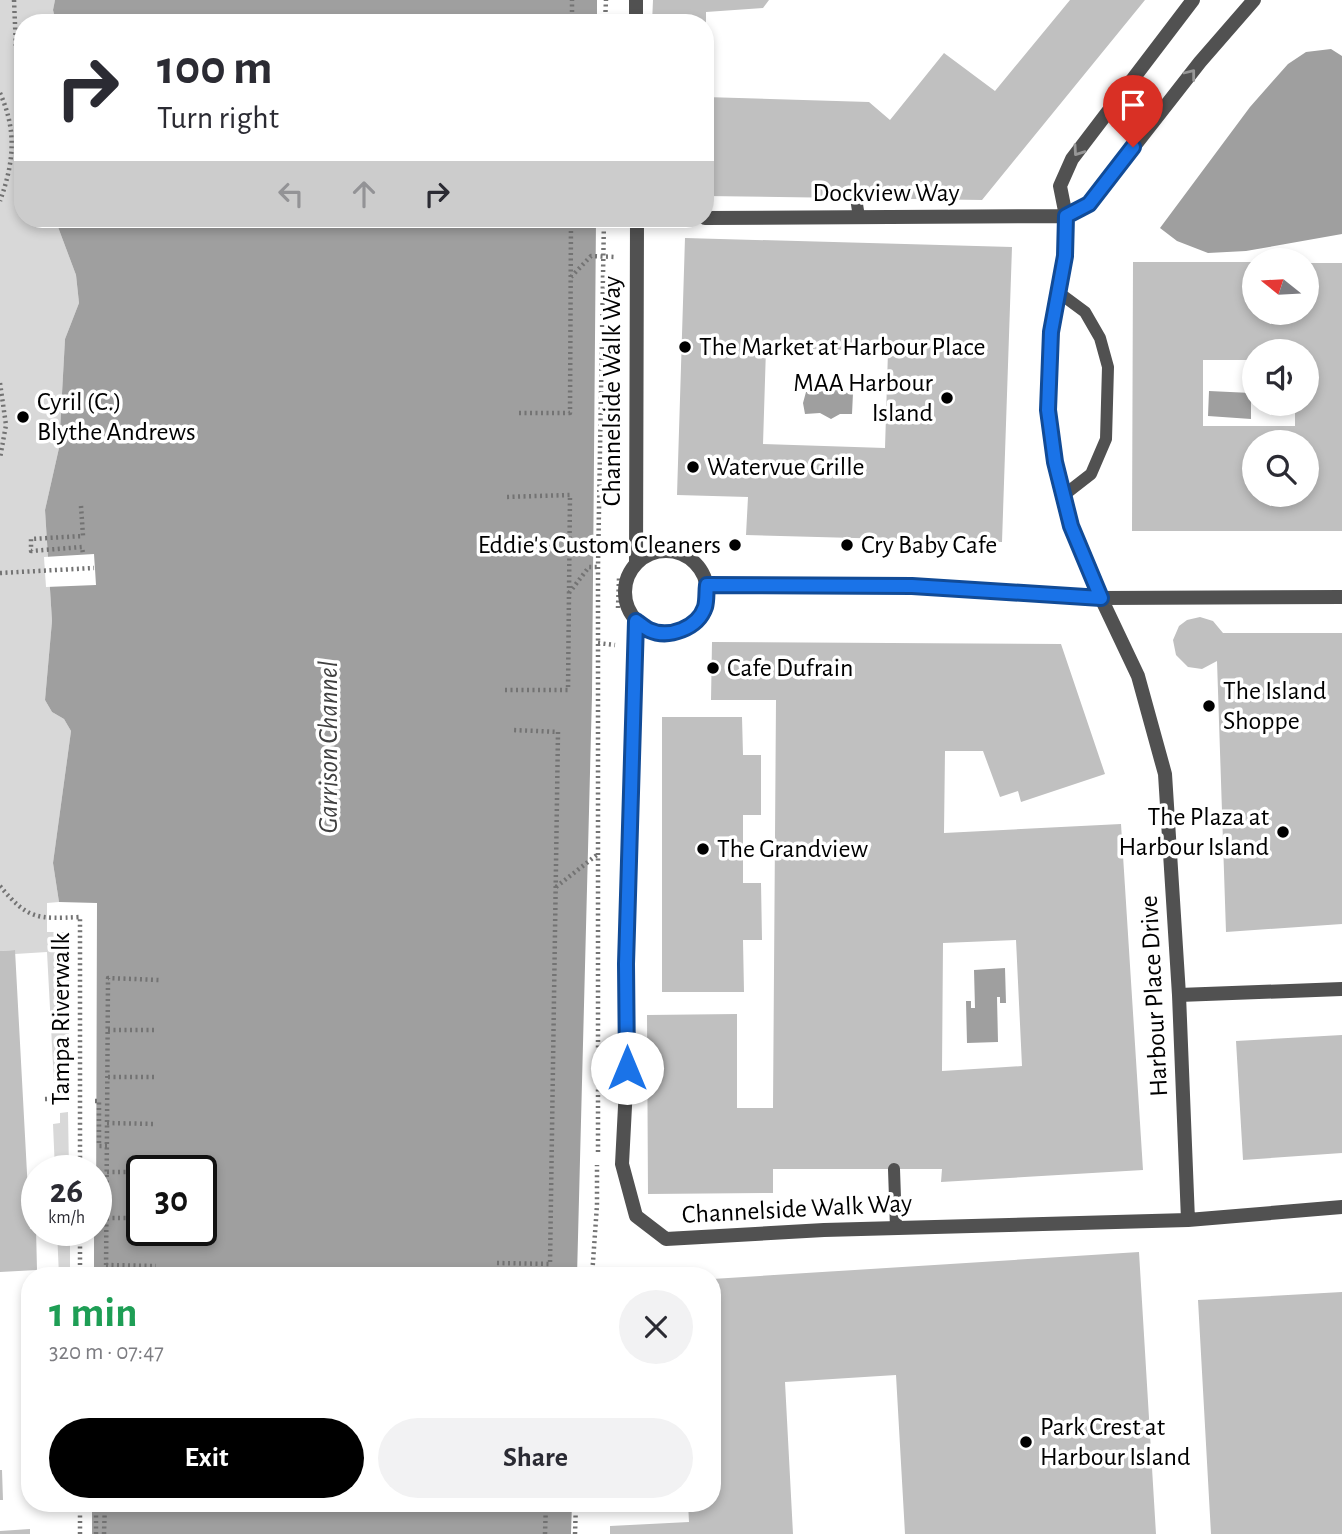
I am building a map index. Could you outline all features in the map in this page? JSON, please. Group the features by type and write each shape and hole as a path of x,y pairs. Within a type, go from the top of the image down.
{"street":[{"name":"Harbour Place Drive","path":"1188,1220 1180,995 1165,774 1138,676 1071,526 1055,462 1048,410 1051,332 1065,256 1066,216 1060,186 1072,159 1194,0"},
{"path":"1066,216 1089,204 1200,62 1254,0"},
{"name":"Dockview Way","path":"714,218 1066,216"},
{"name":"Channelside Walk Way","path":"636,563 637,228"},
{"path":"669,550 687,556 700,568 707,585 705,608 692,624 676,633 662,634 649,630 636,621 626,606 624,591 628,576 636,563 652,553 669,550"},
{"path":"707,585 912,586 1101,598 1342,597"},
{"name":"Channelside Walk Way","path":"636,621 626,964 627,1068 622,1164 636,1216 666,1239 896,1228 1188,1220"},
{"path":"1180,995 1342,989"},
{"path":"1188,1220 1342,1208"}],"lane":[{"path":"856,198 859,217"},
{"path":"1058,292 1085,312 1100,338 1108,366 1106,439 1091,474 1063,495"},
{"path":"894,1169 896,1228"}],"path":[{"path":"0,93 7,110 13,139 10,172 0,201"},
{"path":"519,412 570,413 571,228"},
{"path":"593,1267 597,1205 598,567 604,228"},
{"path":"570,277 591,256 603,257"},
{"path":"0,383 6,425 0,458"},
{"path":"600,449 608,449"},
{"path":"505,497 570,495 568,690 505,690"},
{"path":"81,506 83,536 31,539 32,551 82,547 83,555"},
{"path":"599,541 608,541"},
{"path":"569,593 589,567 598,567"},
{"path":"0,573 94,568"},
{"path":"618,617 619,575"},
{"path":"598,643 618,645"},
{"path":"497,1264 550,1264 558,732 513,730"},
{"path":"556,887 598,854"},
{"name":"Tampa Riverwalk","path":"0,886 28,914 47,919 80,917 80,1155"},
{"path":"107,1155 108,978 159,980"},
{"path":"108,1030 156,1030"},
{"path":"108,1077 156,1077"},
{"path":"45,1099 68,1098"},
{"path":"95,1101 99,1101 99,1146 107,1146"},
{"path":"107,1123 156,1124"},
{"path":"80,1246 80,1267"},
{"path":"106,1246 106,1265 156,1266"},
{"path":"80,1512 80,1534"},
{"path":"96,1512 96,1534"},
{"path":"104,1534 105,1512"},
{"path":"545,1534 546,1512"},
{"path":"575,1534 576,1512"}],"shaded area":[{"path":"0,0 55,0 54,14 14,14 14,228 58,228 76,275 79,303 65,339 59,448 45,510 52,621 45,700 52,712 64,719 71,731 53,863 59,902 47,903 47,932 70,932 68,1082 54,1083 47,952 15,954 15,950 0,951"},
{"path":"68,1112 69,1155 54,1155 53,1124 60,1123 60,1113"},
{"path":"58,1246 70,1246 70,1267 59,1267"}],"water":[{"path":"55,0 597,0 597,14 54,14"},
{"path":"1331,49 1342,56 1342,234 1263,248 1242,248 1242,251 1208,253 1177,241 1160,228 1250,107 1288,64 1306,52"},
{"name":"Garrison Channel","path":"58,228 596,228 592,695 577,1267 94,1267 94,1246 112,1246 112,1155 96,1155 97,903 59,902 53,863 71,731 64,719 52,712 45,700 52,621 45,510 59,448 65,339 79,303 76,275"},
{"path":"832,387 841,392 853,393 852,414 840,414 831,419 820,413 805,414 803,403 806,392 820,392"},
{"path":"1209,391 1242,393 1242,416 1251,416 1251,419 1208,416"},
{"path":"1005,968 1006,1003 1000,1003 1000,997 997,997 998,1042 967,1043 966,1001 971,1001 971,1008 975,1008 974,970"},
{"path":"92,1512 572,1512 571,1534 92,1534"}],"pier":[{"path":"94,554 96,585 46,587 44,557"}],"building":[{"path":"653,0 769,0 763,8 706,14 652,14"},
{"path":"1070,0 1145,0 982,200 714,196 714,97 869,102 890,120 944,53 995,91"},
{"name":"MAA Harbour Island","path":"685,238 1012,247 1002,542 746,535 748,497 677,495","holes":["766,348 888,351 885,448 763,444"]},
{"path":"1133,262 1242,262 1242,326 1320,326 1320,263 1342,263 1342,531 1132,531"},
{"name":"The Plaza at Harbour Island","path":"1200,617 1213,621 1223,633 1342,633 1342,924 1226,932 1217,661 1202,669 1188,667 1176,655 1173,640 1179,626 1187,620"},
{"path":"712,642 1061,644 1105,774 1021,802 1018,791 1000,797 983,751 945,751 944,833 1121,824 1143,1170 941,1182 942,1169 773,1169 773,1193 648,1194 647,1015 737,1014 737,1108 773,1108 776,700 711,700","holes":["1016,940 1022,1066 942,1071 943,943"]},
{"name":"The Grandview","path":"662,717 742,717 743,755 761,755 761,815 743,815 743,883 761,883 762,940 743,940 744,992 662,992"},
{"path":"15,950 26,1155 21,1155 21,1246 36,1246 37,1267 21,1267 21,1271 0,1272 0,951"},
{"path":"1342,1035 1342,1153 1243,1160 1236,1041"},
{"name":"Park Crest at Harbour Island","path":"1139,1252 1156,1534 905,1534 896,1375 785,1382 793,1534 610,1534 610,1526 689,1522 688,1512 721,1512 721,1278"},
{"path":"1342,1292 1342,1534 1211,1534 1198,1300"},
{"path":"2,1470 3,1500 0,1500"},
{"path":"30,1529 30,1534 0,1534 0,1531"}],"place":[{"name":"The Market at Harbour Place","path":"685,347"},
{"name":"MAA Harbour Island","path":"947,398"},
{"name":"Cyril (C.) Blythe Andrews","path":"23,417"},
{"name":"Watervue Grille","path":"693,467"},
{"name":"Eddie's Custom Cleaners","path":"735,545"},
{"name":"Cry Baby Cafe","path":"847,545"},
{"name":"Cafe Dufrain","path":"713,668"},
{"name":"The Island Shoppe","path":"1209,706"},
{"name":"The Plaza at Harbour Island","path":"1283,832"},
{"name":"The Grandview","path":"703,849"},
{"name":"Park Crest at Harbour Island","path":"1026,1442"}],"route":[{"path":"627,1068 626,964 636,621 649,630 662,634 676,633 692,624 705,608 707,585 912,586 1101,598 1071,526 1055,462 1048,410 1051,332 1065,256 1066,216 1089,204 1133,147"}]}
